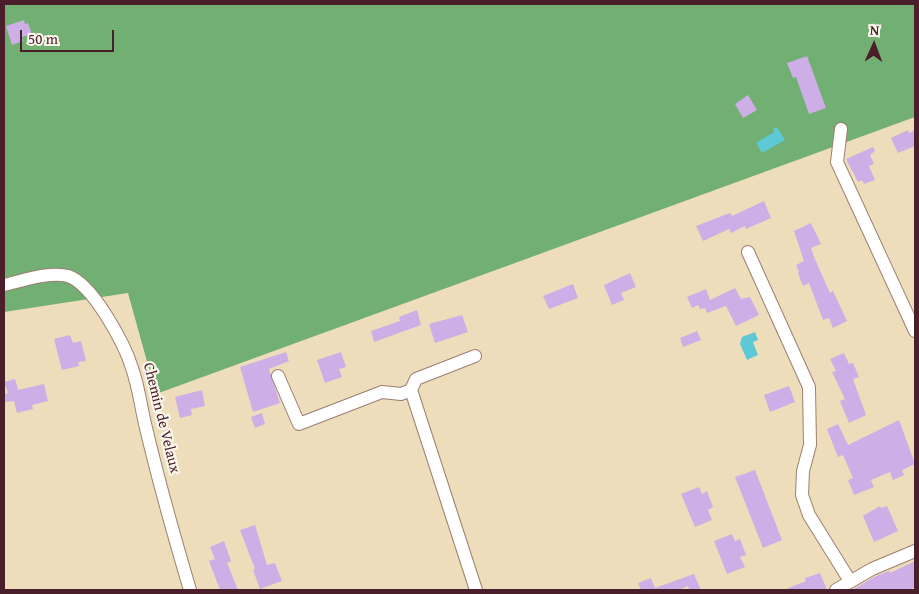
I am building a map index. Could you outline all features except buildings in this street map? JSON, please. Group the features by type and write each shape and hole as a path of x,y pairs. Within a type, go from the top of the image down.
{"street":[{"path":"841,129 837,162 915,331"},
{"path":"748,252 808,387 810,445 804,471 802,495 809,515 850,581"},
{"name":"Chemin de Velaux","path":"4,284 47,276 68,276 84,288 104,314 127,354 133,369 152,453 190,590"},
{"path":"474,356 416,378 411,390 476,590"},
{"path":"278,376 299,424 382,392 401,394 411,390"},
{"path":"836,590 872,569 915,551"}],"green space":[{"path":"4,4 915,4 915,117 156,394 128,293 4,312"}],"water":[{"path":"777,127 785,140 762,153 756,143 774,132 773,129"},
{"path":"755,332 758,340 753,342 758,355 747,360 740,344 742,337"}]}
